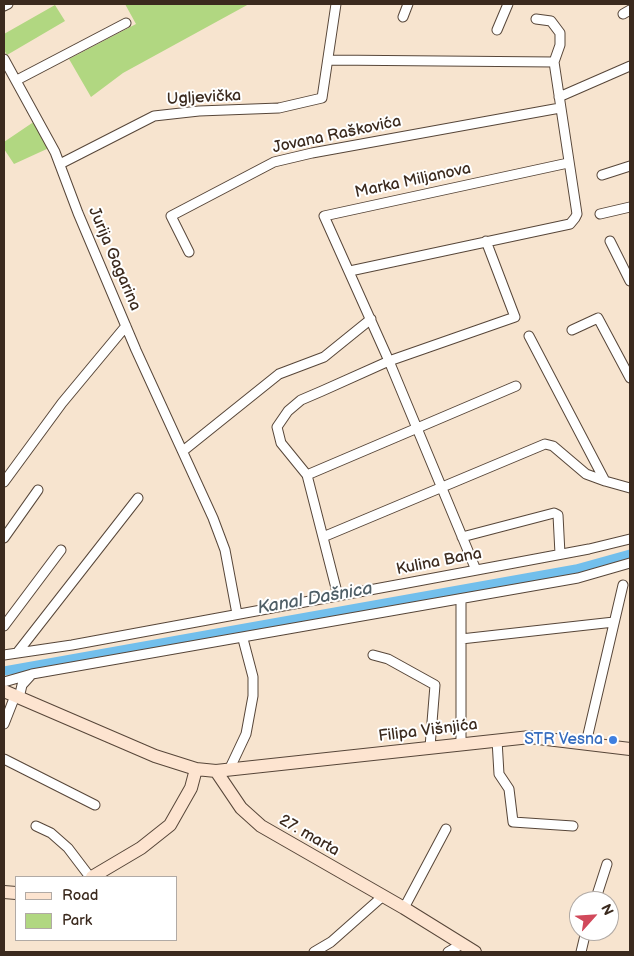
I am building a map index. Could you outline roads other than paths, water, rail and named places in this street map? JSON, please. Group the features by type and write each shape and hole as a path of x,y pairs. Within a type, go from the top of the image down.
{"main road":[{"name":"Filipa Višnjića","path":"12,695 141,751 196,769 216,771 530,737 630,749"},
{"path":"93,876 142,848 170,825 191,788 196,769"},
{"name":"27. marta","path":"216,771 240,808 261,826 404,908 475,952"}],"street":[{"path":"4,6 8,4"},
{"name":"Ugljevička","path":"60,164 154,116 199,111 279,108 322,98 336,4"},
{"path":"403,17 408,4"},
{"path":"497,30 508,4"},
{"path":"350,271 570,224 577,214 554,62 560,45 559,31 551,21 536,19"},
{"path":"17,80 126,23"},
{"name":"Jurija Gagarina","path":"4,59 17,80 60,164 78,213 126,326 183,451 225,550 238,614"},
{"path":"329,60 554,62"},
{"path":"559,97 630,66"},
{"name":"Jovana Raškovića","path":"189,252 172,216 274,162 312,152 560,108"},
{"name":"Marka Miljanova","path":"476,570 371,319 324,216 568,163"},
{"path":"602,175 630,166"},
{"path":"600,214 630,207"},
{"path":"338,596 307,475 281,443 277,434 280,421 301,400 389,361 515,317 486,241"},
{"path":"610,241 630,281"},
{"path":"572,330 598,318 630,378"},
{"path":"183,451 279,374 324,357 371,319"},
{"path":"4,482 62,403 126,326"},
{"path":"529,336 605,481"},
{"path":"307,475 516,386"},
{"path":"323,537 545,444 553,446 586,474 630,488"},
{"path":"4,538 38,490"},
{"path":"16,653 138,498"},
{"path":"462,537 554,513 558,515 560,554"},
{"name":"Kulina Bana","path":"4,655 338,596 630,539"},
{"path":"4,626 61,550"},
{"path":"4,682 32,674 243,639 578,578 630,562"},
{"path":"586,743 623,585"},
{"path":"461,599 461,743"},
{"path":"461,639 614,622"},
{"path":"229,770 246,734 253,696 252,676 243,639"},
{"path":"372,655 388,660 435,685 430,747"},
{"path":"4,724 12,695 32,674"},
{"path":"497,740 499,774 509,789 513,822 573,826"},
{"path":"4,759 95,805"},
{"path":"36,826 51,833 68,848 90,876"},
{"path":"404,908 446,829"},
{"path":"598,891 607,864"},
{"path":"314,952 331,942 383,896"},
{"path":"448,952 462,944"}],"waterway":[{"name":"Kanal Dašnica","path":"4,671 576,569 630,554"}],"place":[{"name":"STR Vesna","path":"613,740"}]}
